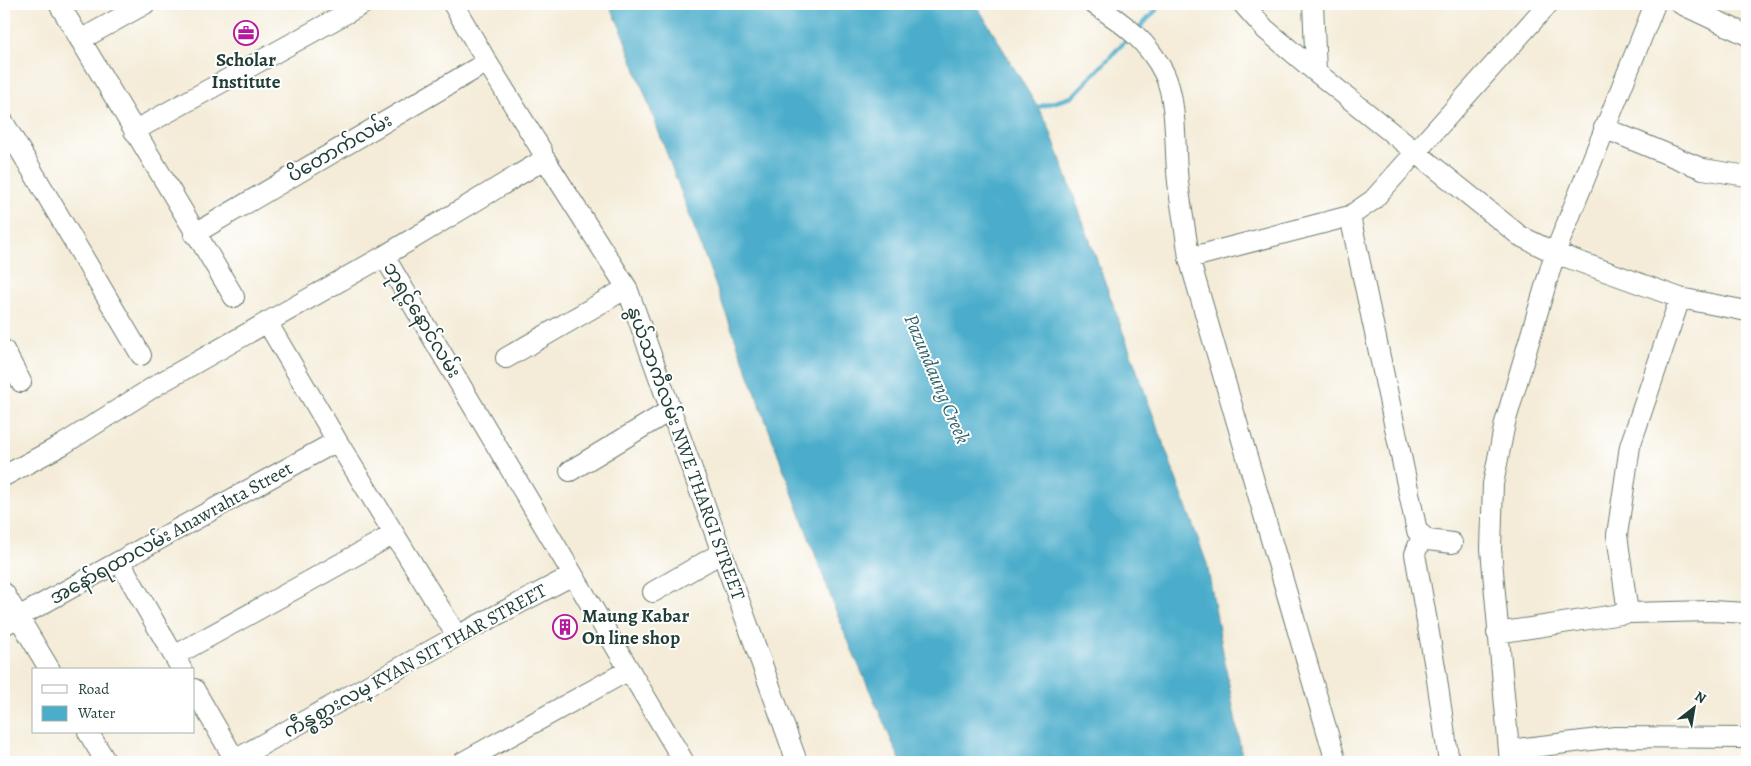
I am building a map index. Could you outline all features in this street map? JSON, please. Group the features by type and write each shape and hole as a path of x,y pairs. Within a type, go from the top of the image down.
{"street":[{"path":"59,4 194,234 234,297"},
{"path":"80,40 145,4"},
{"path":"134,131 363,4"},
{"name":"နွယ်သာကီလမ်း NWE THARGI STREET","path":"453,4 486,62 627,288 669,412 797,762"},
{"path":"1094,4 1133,32 1165,74 1171,99 1178,183 1190,258 1336,762"},
{"path":"1243,4 1265,29 1316,72 1520,236 1555,253 1680,298 1747,311"},
{"path":"1313,4 1316,72"},
{"path":"1190,258 1350,216 1373,200 1548,4"},
{"path":"1655,4 1555,253 1506,422 1493,484 1491,548 1509,756 1614,737 1747,738"},
{"path":"1681,4 1747,35"},
{"name":"ပိတောက်လမ်း","path":"194,234 486,62"},
{"path":"4,123 141,356"},
{"path":"1604,128 1703,169 1747,176"},
{"path":"384,256 544,155"},
{"path":"1350,216 1417,531 1428,540 1452,543"},
{"name":"ဘုရင့်နောင်လမ်း","path":"4,476 62,445 160,383 384,256 684,762"},
{"path":"506,358 627,288"},
{"path":"1628,613 1617,535 1630,446 1680,298"},
{"path":"267,322 337,441 458,636"},
{"path":"4,350 21,382"},
{"path":"570,471 669,412"},
{"name":"အနော်ရထာလမ်း Anawrahta Street","path":"11,621 337,441"},
{"path":"120,562 178,663 394,534"},
{"path":"1422,536 1416,546 1416,566 1436,673 1449,762"},
{"path":"652,592 721,553"},
{"name":"ကဵန္စစ္သားလမ္ KYAN SIT THAR STREET","path":"233,761 458,636 573,576"},
{"path":"4,593 11,621 48,668"},
{"path":"1497,633 1628,613 1711,611 1747,613"},
{"path":"464,762 629,670"},
{"path":"195,691 233,761"},
{"path":"89,734 106,762"}],"water":[{"name":"Pazundaung Creek","path":"609,4 976,4 1048,125 1207,564 1243,762 901,762 842,627 620,27"}],"waterway":[{"path":"1137,30 1162,4"},
{"path":"1032,109 1072,97 1129,37"}],"place":[{"name":"Scholar Institute","path":"246,33"},
{"name":"Maung Kabar On line shop","path":"565,627"}]}
